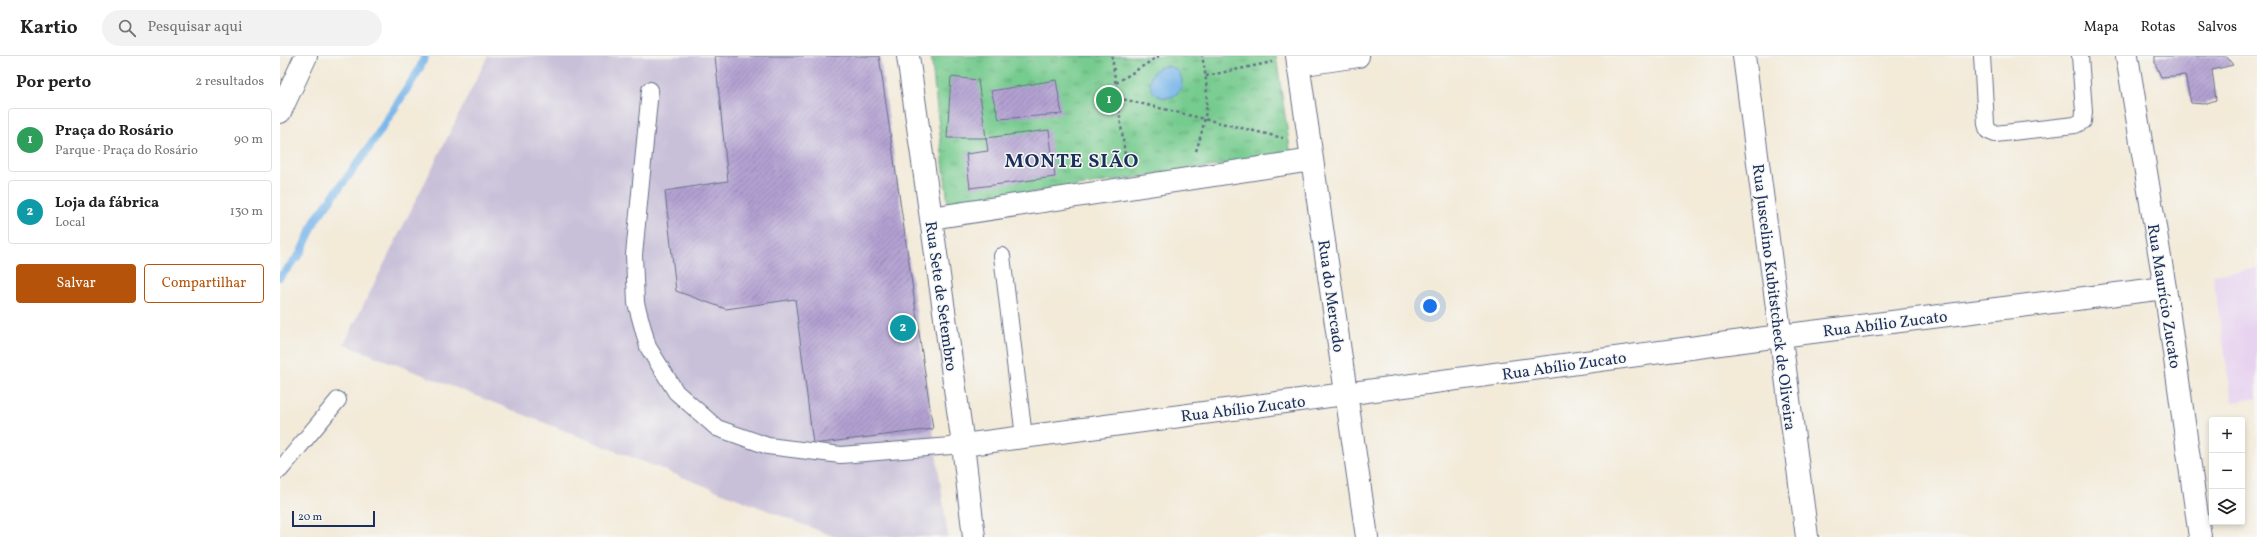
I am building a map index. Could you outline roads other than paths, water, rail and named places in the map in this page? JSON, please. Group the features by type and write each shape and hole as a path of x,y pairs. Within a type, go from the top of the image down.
{"street":[{"path":"280,112 306,56"},
{"name":"Rua Sete de Setembro","path":"908,56 964,445 974,537"},
{"path":"1291,61 1358,56"},
{"name":"Rua Juscelino Kubitstcheck de Oliveira","path":"1744,56 1780,336 1808,537"},
{"name":"Rua Maurício Zucato","path":"2127,56 2165,288 2200,537"},
{"name":"Rua do Mercado","path":"1291,61 1311,152 1367,537"},
{"path":"931,218 1185,178 1311,152"},
{"name":"Rua Abílio Zucato","path":"964,445 1780,336 2165,288"}],"lane":[{"path":"1982,56 1986,124 1988,131 1994,134 2075,125 2083,121 2084,112 2080,56"},
{"path":"650,90 634,255 636,303 648,347 676,392 717,428 768,446 841,455 964,445"},
{"path":"1002,256 1024,437"},
{"path":"280,470 338,400"}],"water":[{"path":"1166,66 1177,71 1182,82 1177,93 1166,98 1155,93 1150,82 1155,71"}],"waterway":[{"path":"280,277 300,254 316,219 369,148 419,70 425,56"}],"place":[{"name":"Praça do Rosário","path":"1109,100"},
{"name":"Loja da fábrica","path":"903,328"}],"district":[{"name":"MONTE SIÃO","path":"1072,160"}]}
